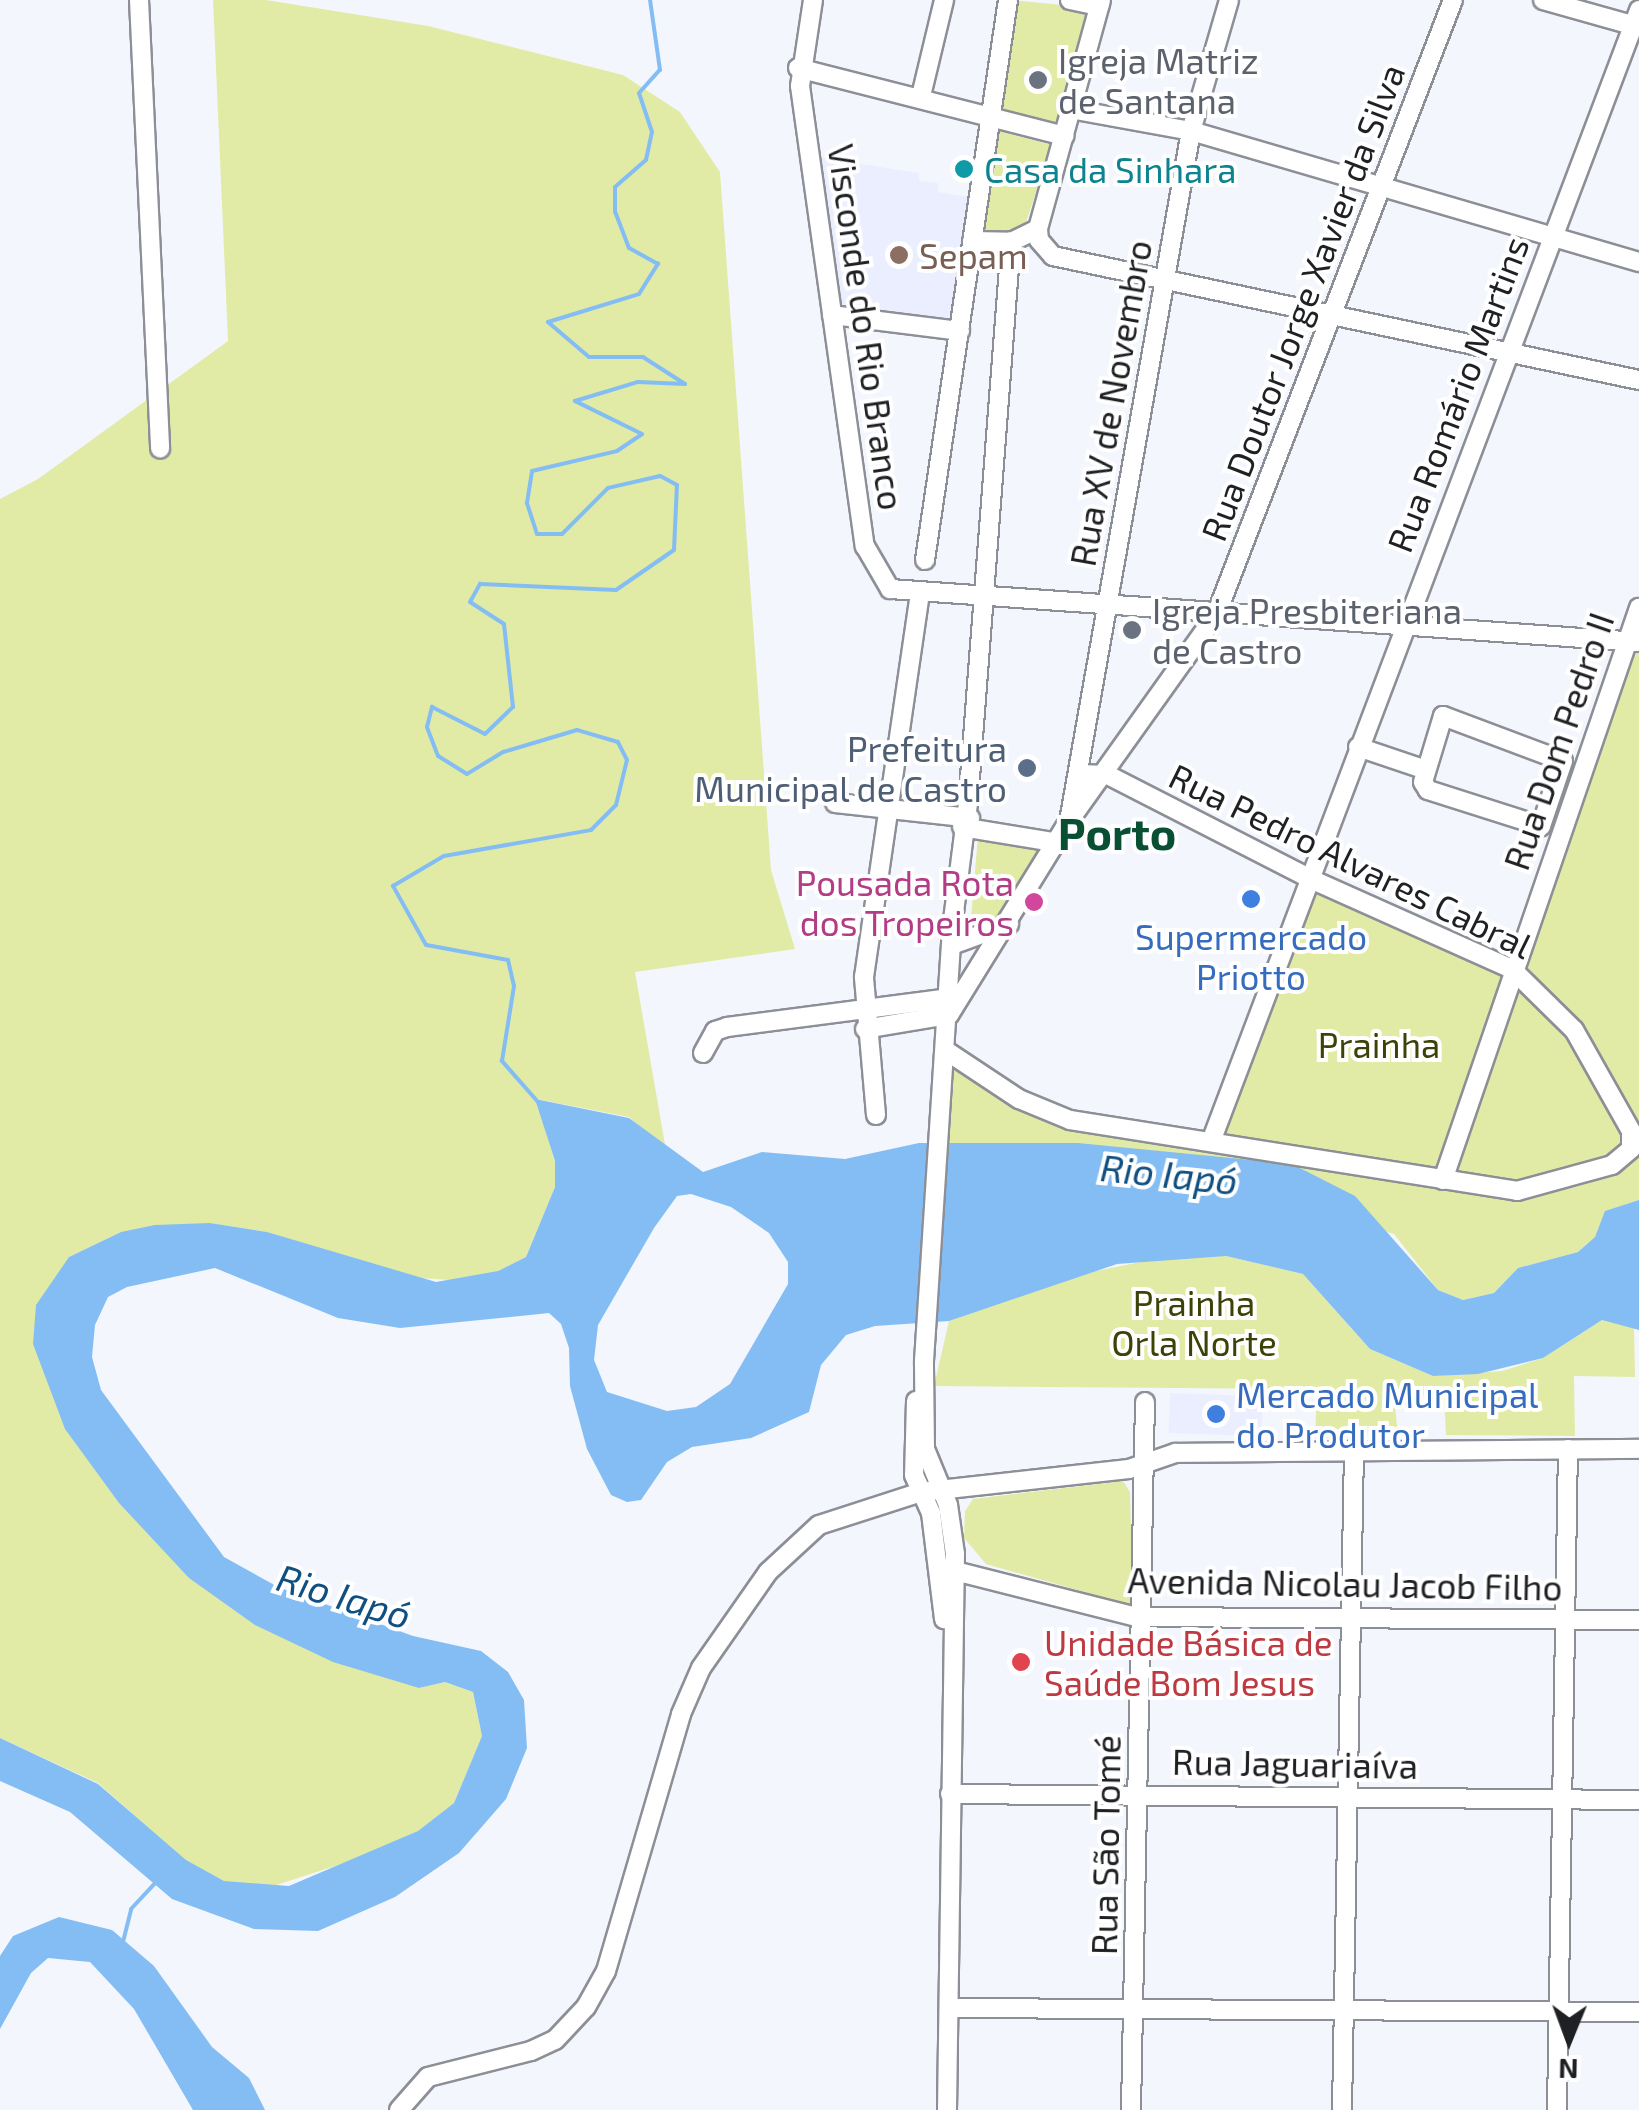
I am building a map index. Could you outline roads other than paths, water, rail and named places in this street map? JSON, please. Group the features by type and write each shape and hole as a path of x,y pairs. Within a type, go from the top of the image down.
{"street":[{"path":"139,0 160,449"},
{"path":"814,0 798,68 921,96 1064,136"},
{"path":"921,96 944,0"},
{"path":"925,560 994,118 1008,0"},
{"path":"1070,0 1100,3 1038,229 1038,240 1053,256 1639,380"},
{"name":"Rua XV de Novembro","path":"950,1007 978,973 1059,843 1081,787 1106,607 1191,131 1229,0"},
{"name":"Rua Doutor Jorge Xavier da Silva","path":"1081,787 1108,774 1216,615 1453,0"},
{"path":"1543,0 1637,21"},
{"name":"Rua Romário Martins","path":"1212,1139 1507,352 1637,21"},
{"name":"Visconde do Rio Branco","path":"798,68 865,546 890,589 920,595"},
{"path":"1070,109 1191,131 1639,262"},
{"path":"972,241 1011,242 1038,229"},
{"path":"947,2110 949,1634 942,1488 925,1449 924,1361 1011,242"},
{"path":"832,315 960,331"},
{"path":"876,1115 864,1021 920,595 1404,623 1633,641"},
{"name":"Rua Dom Pedro II","path":"1443,1180 1512,969 1633,641 1639,608"},
{"path":"1443,716 1563,761 1541,826 1438,795 1423,782 1426,770 1443,716"},
{"path":"1358,747 1426,770"},
{"name":"Rua Pedro Alvares Cabral","path":"1108,774 1310,878 1512,969 1566,1020 1624,1114 1635,1149"},
{"path":"835,803 966,819 1059,843"},
{"path":"954,952 1013,920"},
{"path":"954,952 978,973"},
{"path":"703,1053 715,1031 727,1028 864,1021 950,1007"},
{"path":"948,1052 1019,1099 1070,1120 1212,1139 1516,1191 1612,1166 1635,1149"},
{"path":"924,1361 910,1449 946,1561"},
{"name":"Rua São Tomé","path":"1131,2110 1144,1617 1144,1402"},
{"path":"399,2110 428,2077 531,2051 572,2025 606,1971 681,1714 731,1618 798,1537 921,1492 1142,1463 1175,1453 1354,1448 1639,1449"},
{"path":"1342,2110 1354,1448"},
{"path":"1558,2110 1568,1449"},
{"name":"Avenida Nicolau Jacob Filho","path":"946,1561 1144,1617 1639,1620"},
{"name":"Rua Jaguariaíva","path":"950,1794 1639,1800"},
{"path":"950,2008 1639,2012"}],"water":[{"name":"Rio Iapó","path":"535,1099 629,1118 703,1172 762,1152 845,1159 919,1143 1078,1143 1292,1164 1355,1196 1438,1290 1463,1300 1494,1293 1518,1268 1578,1252 1595,1237 1605,1211 1639,1200 1639,1330 1602,1320 1543,1358 1478,1374 1433,1376 1370,1349 1303,1274 1226,1256 1117,1264 949,1321 875,1326 846,1335 821,1365 809,1412 751,1438 692,1447 667,1462 641,1500 627,1502 611,1495 587,1449 570,1386 569,1348 561,1324 549,1313 400,1328 338,1318 215,1268 127,1287 108,1297 95,1325 92,1357 101,1390 224,1557 278,1587 413,1636 481,1651 508,1672 524,1700 527,1748 506,1799 459,1853 395,1897 318,1931 254,1929 172,1899 70,1812 0,1781 0,1738 98,1784 186,1860 224,1881 289,1886 418,1831 454,1803 482,1736 473,1692 445,1682 419,1688 333,1662 255,1625 189,1578 119,1503 65,1429 33,1344 36,1305 69,1257 121,1232 155,1225 210,1223 267,1232 436,1282 498,1271 526,1257 555,1187 555,1161","holes":["691,1194 731,1207 769,1233 788,1262 788,1284 730,1384 696,1407 667,1411 607,1392 594,1360 598,1325 654,1228 677,1196"]},
{"path":"59,1917 112,1930 154,1966 212,2047 249,2078 265,2110 193,2110 134,2009 90,1962 48,1958 31,1973 0,2029 0,1956 13,1936"}],"waterway":[{"path":"538,1102 502,1061 514,986 508,960 426,945 393,886 444,856 591,830 616,805 627,760 618,742 577,730 503,752 467,774 438,756 427,727 432,707 485,734 513,707 504,624 470,602 480,584 616,590 674,550 677,485 660,476 608,488 562,534 537,534 527,503 532,471 617,451 642,434 575,401 638,382 685,384 643,357 589,357 548,322 639,294 658,264 629,248 615,212 615,187 646,160 652,132 639,93 660,70 650,0"},
{"path":"123,1942 131,1909 156,1882"}],"place":[{"name":"Igreja Matriz de Santana","path":"1038,80"},
{"name":"Casa da Sinhara","path":"964,169"},
{"name":"Sepam","path":"899,255"},
{"name":"Igreja Presbiteriana de Castro","path":"1132,630"},
{"name":"Prefeitura Municipal de Castro","path":"1027,768"},
{"name":"Supermercado Priotto","path":"1251,899"},
{"name":"Pousada Rota dos Tropeiros","path":"1034,902"},
{"name":"Mercado Municipal do Produtor","path":"1216,1414"},
{"name":"Unidade Básica de Saúde Bom Jesus","path":"1021,1662"}],"district":[{"name":"Porto","path":"1117,833"}],"park label":[{"name":"Prainha","path":"1379,1044"},
{"name":"Prainha Orla Norte","path":"1194,1322"}]}
